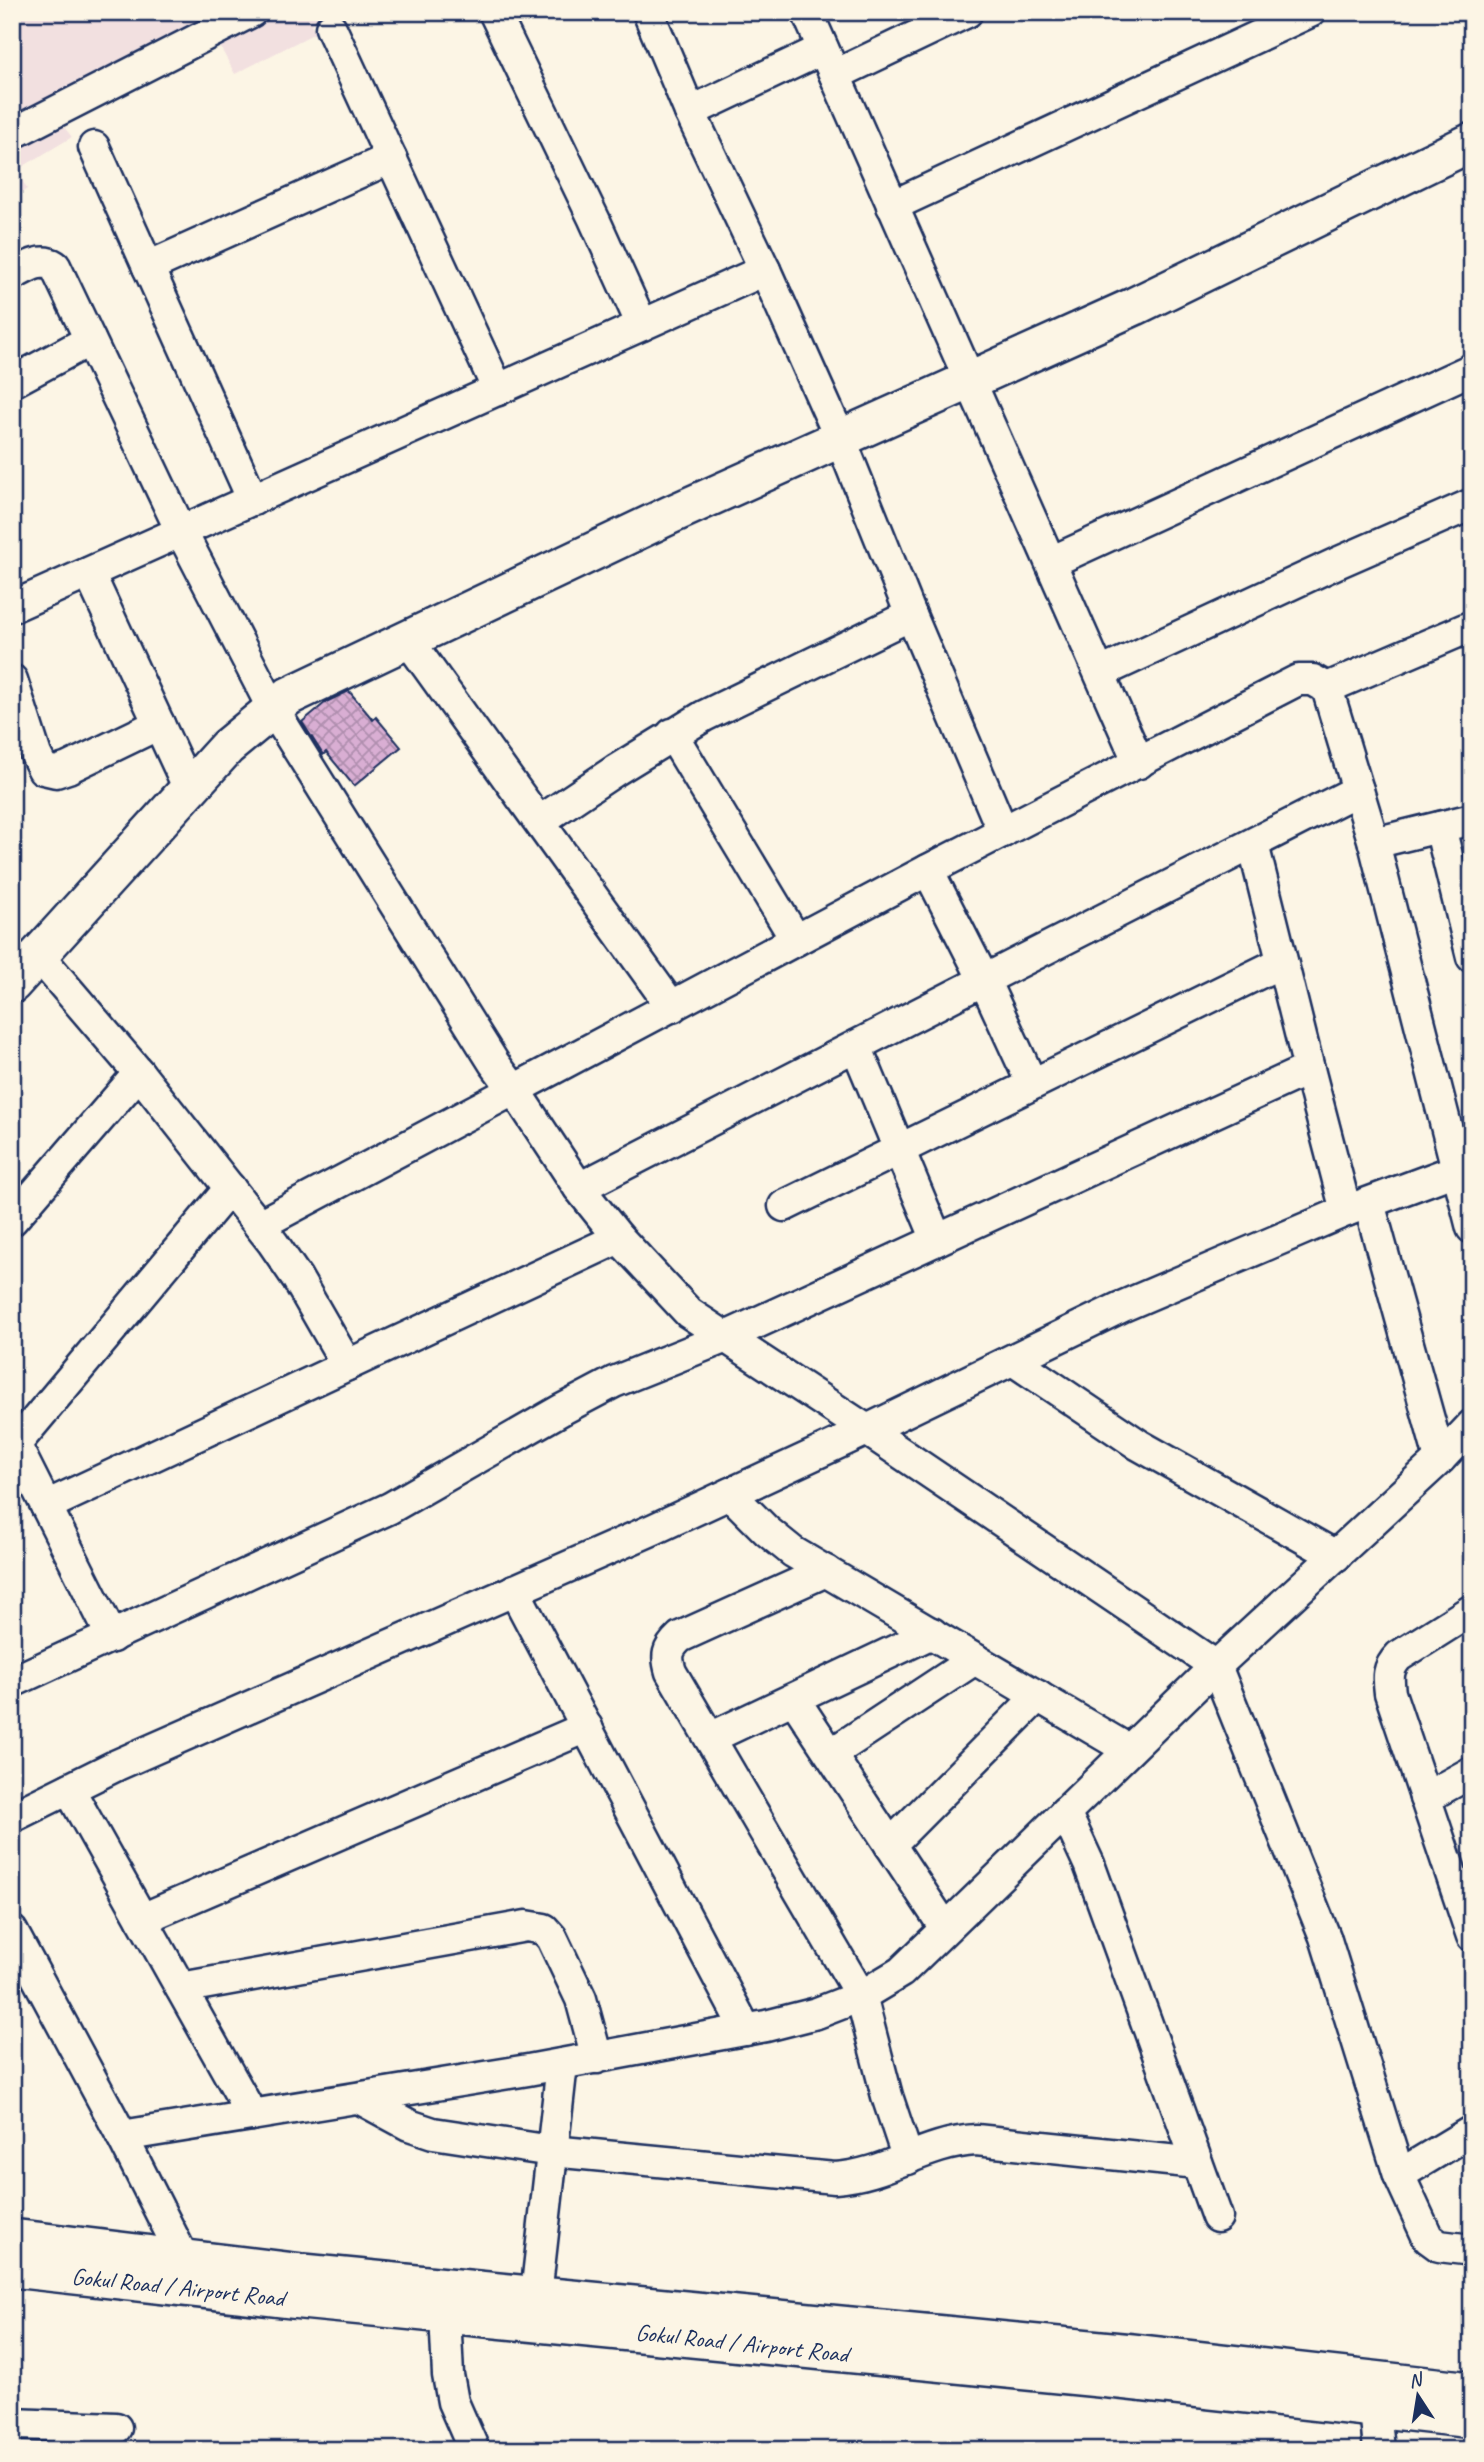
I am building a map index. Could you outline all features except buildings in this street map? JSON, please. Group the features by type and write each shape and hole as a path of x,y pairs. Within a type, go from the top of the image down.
{"main road":[{"path":"12,984 228,747 289,696 670,515 1135,306 1472,142"},
{"name":"Gokul Road / Airport Road","path":"14,2243 445,2314 1106,2378 1373,2395 1472,2419"},
{"path":"183,2272 303,2273 1132,2353 1373,2395 1472,2391"}],"street":[{"path":"12,134 251,12"},
{"path":"494,12 642,325"},
{"path":"648,12 841,438 911,615 1003,831"},
{"path":"807,12 1139,763"},
{"path":"691,112 967,12"},
{"path":"892,206 1310,12"},
{"path":"331,28 498,390"},
{"path":"94,148 253,500"},
{"path":"148,267 391,158"},
{"path":"12,275 41,262 55,266 181,531 273,709 494,1063 579,1188 619,1238 689,1313 1216,1666 1325,1937 1399,2175 1428,2238 1439,2246 1472,2250"},
{"path":"12,607 765,270"},
{"path":"12,382 90,340"},
{"path":"1051,562 1472,369"},
{"path":"1100,673 1337,563 1472,504"},
{"path":"89,573 189,789"},
{"path":"540,821 704,716 911,615"},
{"path":"1327,688 1472,626"},
{"path":"409,641 672,1007"},
{"path":"12,680 24,760 43,769 56,772 159,724"},
{"path":"259,1225 1003,831 1298,680 1313,680 1327,688 1374,843 1464,1167 1472,1228"},
{"path":"672,734 796,940"},
{"path":"579,1188 1358,790"},
{"path":"1374,843 1472,820"},
{"path":"1440,827 1472,957"},
{"path":"1253,844 1309,1069 1358,1207 1440,1459"},
{"path":"928,870 1032,1084"},
{"path":"38,955 139,1073 259,1225 297,1278 347,1365"},
{"path":"784,1206 1282,962"},
{"path":"856,1046 937,1240"},
{"path":"12,1682 390,1508 614,1382 726,1337 1309,1069"},
{"path":"12,1220 139,1073"},
{"path":"12,1817 167,1743 730,1494 1121,1307 1358,1207 1464,1167"},
{"path":"112,1637 14,1441 229,1188"},
{"path":"46,1506 619,1238"},
{"path":"1013,1360 1139,1445 1336,1556"},
{"path":"122,2136 562,2064 746,2030 817,2013 861,1996 901,1972 1216,1666 1440,1459 1472,1425"},
{"path":"730,1494 766,1531 793,1552 1129,1750"},
{"path":"827,1571 680,1637 669,1647 667,1659 671,1672 861,1996 887,2096 908,2159"},
{"path":"514,1590 746,2030"},
{"path":"1472,1610 1399,1656 1390,1666 1388,1678 1390,1693 1472,1937"},
{"path":"710,1738 932,1633"},
{"path":"831,1754 975,1659"},
{"path":"890,1845 1038,1696"},
{"path":"794,1699 945,1928"},
{"path":"142,1919 587,1727"},
{"path":"1425,1798 1472,1772"},
{"path":"69,1789 252,2115"},
{"path":"1065,1812 1089,1864 1217,2217"},
{"path":"181,1988 537,1926 552,1938 581,2000 597,2058"},
{"path":"12,1931 122,2136 183,2272"},
{"path":"536,2295 562,2064"},
{"path":"359,2098 410,2125 433,2133 552,2151 835,2178 855,2177 878,2171 953,2141 976,2140 1197,2163"},
{"path":"1399,2175 1472,2131"},
{"path":"445,2314 448,2375 453,2402 474,2450"},
{"path":"1373,2395 1379,2450"},
{"path":"12,2424 116,2428"}],"shaded area":[{"path":"12,12 335,12 311,24 315,33 235,74 218,43 64,127 72,137 17,170 27,189 12,199"}]}
